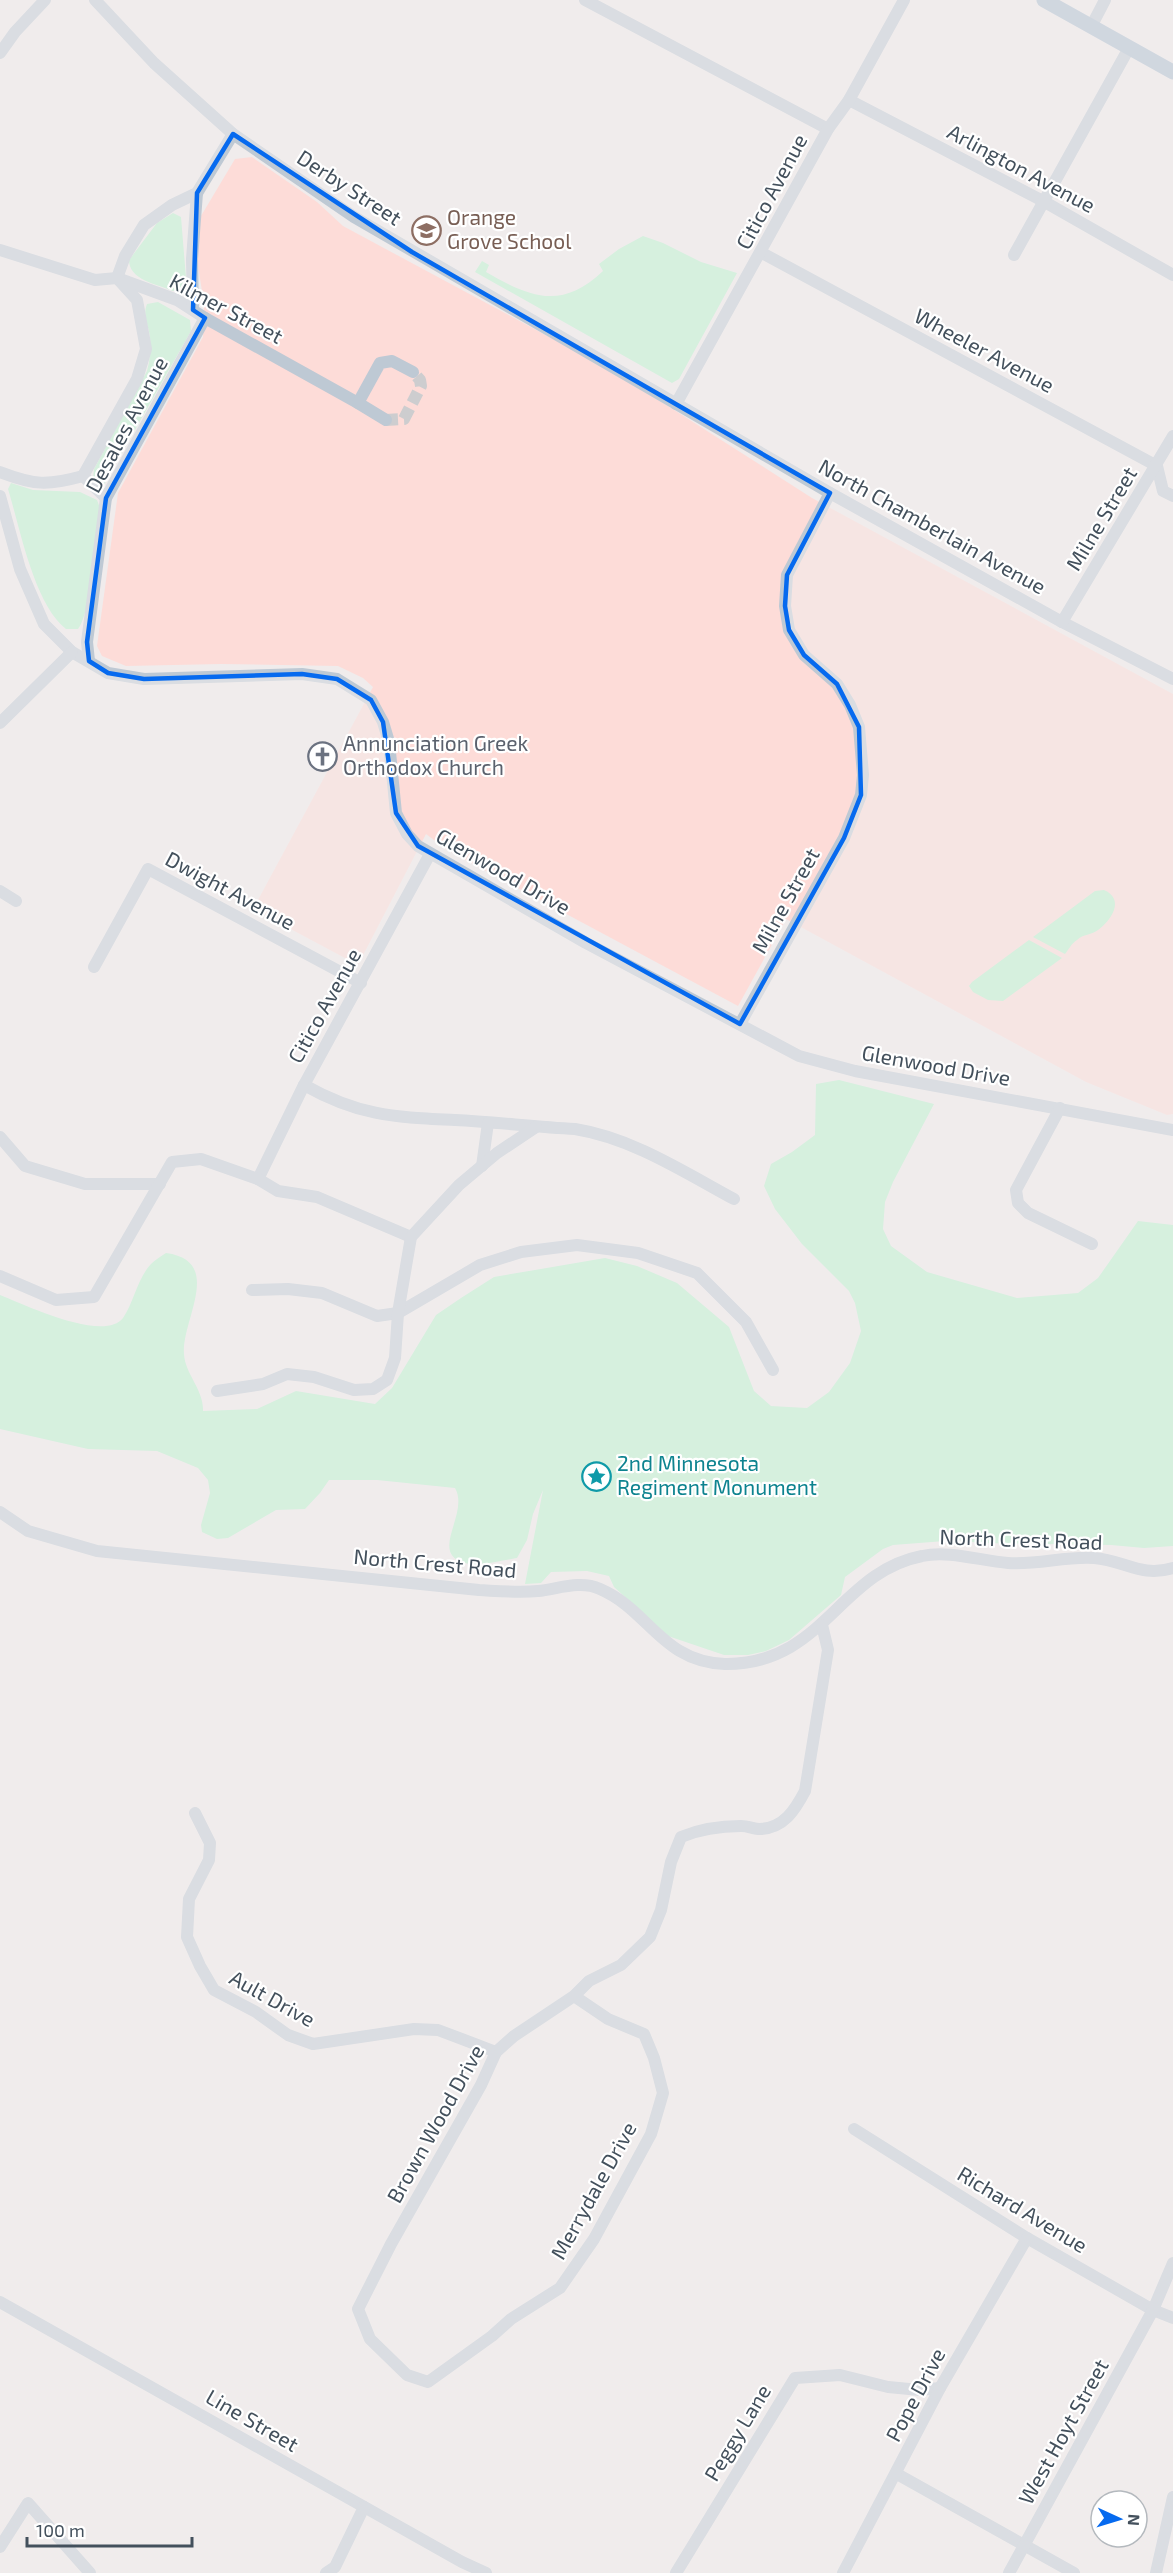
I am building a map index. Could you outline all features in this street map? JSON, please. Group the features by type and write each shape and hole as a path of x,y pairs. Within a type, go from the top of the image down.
{"main road":[{"path":"1044,0 1173,72"}],"street":[{"path":"0,53 15,32 45,0"},
{"name":"Derby Street","path":"95,0 154,63 233,134 354,217 676,404"},
{"path":"585,0 828,129"},
{"name":"Citico Avenue","path":"676,404 762,253 828,129 849,99 904,0"},
{"path":"1092,25 1105,0"},
{"path":"1014,255 1129,48"},
{"name":"Arlington Avenue","path":"849,99 1043,201 1173,275"},
{"path":"193,310 192,259 196,193 233,134"},
{"path":"0,472 28,483 56,483 83,476 137,379 146,349 136,300 117,279 125,256 144,225 172,205 196,193"},
{"name":"Kilmer Street","path":"0,250 95,280 117,279 177,300 386,420"},
{"name":"Wheeler Avenue","path":"762,253 1157,466"},
{"name":"Desales Avenue","path":"89,661 87,642 106,498 205,318"},
{"path":"358,403 380,363 392,361 413,372"},
{"name":"North Chamberlain Avenue","path":"676,404 1062,622 1173,679"},
{"name":"Milne Street","path":"1062,622 1173,436"},
{"path":"1157,466 1163,491 1173,496"},
{"path":"83,476 106,498"},
{"name":"Milne Street","path":"740,1023 844,838 861,795 864,776 859,727 850,705 837,684 804,655 799,647 789,630 785,606 787,575 830,493"},
{"name":"Glenwood Drive","path":"0,496 20,569 44,624 72,652 108,673 144,679 302,674 337,679 371,700 383,722 389,742 396,813 407,834 418,846 586,943 740,1023 798,1056 855,1071 1173,1130"},
{"path":"0,723 72,652"},
{"name":"Citico Avenue","path":"258,1179 304,1085 430,854"},
{"name":"Dwight Avenue","path":"94,967 148,869 361,983"},
{"path":"0,891 16,901"},
{"path":"304,1085 331,1100 365,1112 413,1119 575,1129 600,1133 652,1156 734,1199"},
{"path":"1060,1108 1016,1190 1018,1203 1028,1213 1092,1244"},
{"path":"482,1166 488,1123"},
{"path":"217,1391 262,1384 287,1374 314,1377 354,1390 373,1389 387,1380 395,1358 398,1313 411,1237 459,1185 537,1127"},
{"path":"0,1137 26,1166 85,1184 160,1184"},
{"path":"0,1276 57,1300 94,1298 172,1162 201,1159 258,1179 278,1191 317,1197 411,1237"},
{"path":"252,1290 288,1289 322,1293 377,1316 398,1313 480,1265 521,1252 578,1245 638,1253 697,1273 746,1322 773,1370"},
{"name":"North Crest Road","path":"0,1512 28,1531 98,1551 479,1590 539,1591 578,1585 598,1588 616,1597 665,1643 693,1659 726,1664 773,1657 794,1647 822,1625 854,1592 890,1566 924,1555 1009,1563 1095,1558 1145,1572 1173,1568"},
{"name":"Brown Wood Drive","path":"358,2309 391,2244 481,2085 496,2052 514,2036 574,1996 589,1981 621,1965 650,1937 661,1910 670,1862 681,1837 700,1829 777,1826 795,1811 805,1791 828,1650 822,1625"},
{"name":"Ault Drive","path":"195,1813 210,1844 209,1860 189,1899 188,1937 200,1966 214,1990 256,2012 288,2035 313,2044 354,2039 383,2032 422,2029 438,2030 496,2052"},
{"name":"Merrydale Drive","path":"358,2309 370,2339 407,2375 428,2382 492,2336 511,2319 560,2288 594,2239 651,2134 663,2092 654,2058 644,2034 608,2019 574,1996"},
{"name":"Richard Avenue","path":"854,2129 1027,2238 1153,2310 1173,2318"},
{"name":"Pope Drive","path":"843,2573 897,2474 940,2388 1027,2238"},
{"name":"West Hoyt Street","path":"1010,2573 1153,2310 1173,2263"},
{"name":"Line Street","path":"0,2302 486,2573"},
{"name":"Peggy Lane","path":"676,2573 795,2378 840,2375 888,2387 920,2390 940,2388"},
{"path":"897,2474 1074,2573"},
{"path":"1156,2573 1173,2497"},
{"path":"0,2547 28,2503 90,2573"},
{"path":"326,2573 335,2567 364,2507"}],"highlighted area":[{"path":"233,134 412,252 830,493 787,575 785,606 789,630 804,655 837,684 859,727 861,795 844,838 740,1024 418,846 396,813 383,722 371,700 337,679 302,674 144,679 108,673 89,661 87,642 106,498 205,318 193,310 197,193"}],"shaded area":[{"path":"252,157 317,202 343,226 592,360 812,498 1173,694 1173,1114 1167,1115 1086,1082 786,919 738,1006 447,850 426,834 358,965 253,909 373,687 363,678 338,666 221,664 126,666 102,656 97,646 118,493 203,337 204,304 198,266 198,221 235,159"}],"green space":[{"path":"173,213 181,217 186,278 184,287 173,291 139,277 130,267 129,260 157,223"},
{"path":"643,236 701,262 737,273 679,379 672,383 475,272 482,261 489,265 486,272 518,288 546,296 560,295 574,291 588,283 603,271 599,264 619,249"},
{"path":"158,302 190,320 191,331 102,488 93,479 94,469 147,371 150,346 145,316 146,308 147,304"},
{"path":"11,483 33,490 80,492 97,500 100,508 93,572 83,621 78,629 66,629 45,602 23,544 8,489"},
{"path":"1104,890 1114,899 1112,915 1098,930 1075,942 1065,954 1033,937 1095,891"},
{"path":"1029,940 1062,958 1003,1001 988,1000 973,992 969,986 972,982"},
{"path":"839,1080 934,1104 893,1182 885,1202 883,1229 891,1246 927,1272 1017,1298 1078,1293 1098,1278 1138,1221 1173,1225 1173,1546 1144,1548 1111,1545 980,1543 958,1540 893,1545 883,1549 845,1577 841,1595 789,1640 766,1651 748,1655 724,1655 668,1636 614,1587 609,1576 587,1571 551,1572 541,1583 525,1584 543,1490 533,1514 527,1540 517,1558 491,1563 465,1563 455,1558 450,1551 458,1509 455,1488 377,1480 329,1480 305,1509 276,1510 228,1538 217,1539 202,1532 201,1525 210,1493 208,1480 198,1468 157,1451 88,1449 0,1429 0,1295 63,1319 82,1324 113,1325 123,1318 146,1270 166,1253 184,1258 193,1268 197,1280 184,1354 201,1396 203,1411 257,1409 296,1391 375,1404 392,1388 436,1315 494,1277 605,1258 637,1266 677,1283 729,1327 754,1391 771,1406 807,1408 829,1392 850,1363 861,1331 855,1303 849,1291 802,1244 775,1209 764,1186 771,1164 815,1135 816,1084"}],"tunnel":[{"path":"386,420 404,419 421,386 420,380 413,372"}],"place":[{"name":"Orange Grove School","path":"426,230"},
{"name":"Annunciation Greek Orthodox Church","path":"322,756"},
{"name":"2nd Minnesota Regiment Monument","path":"596,1476"}]}
